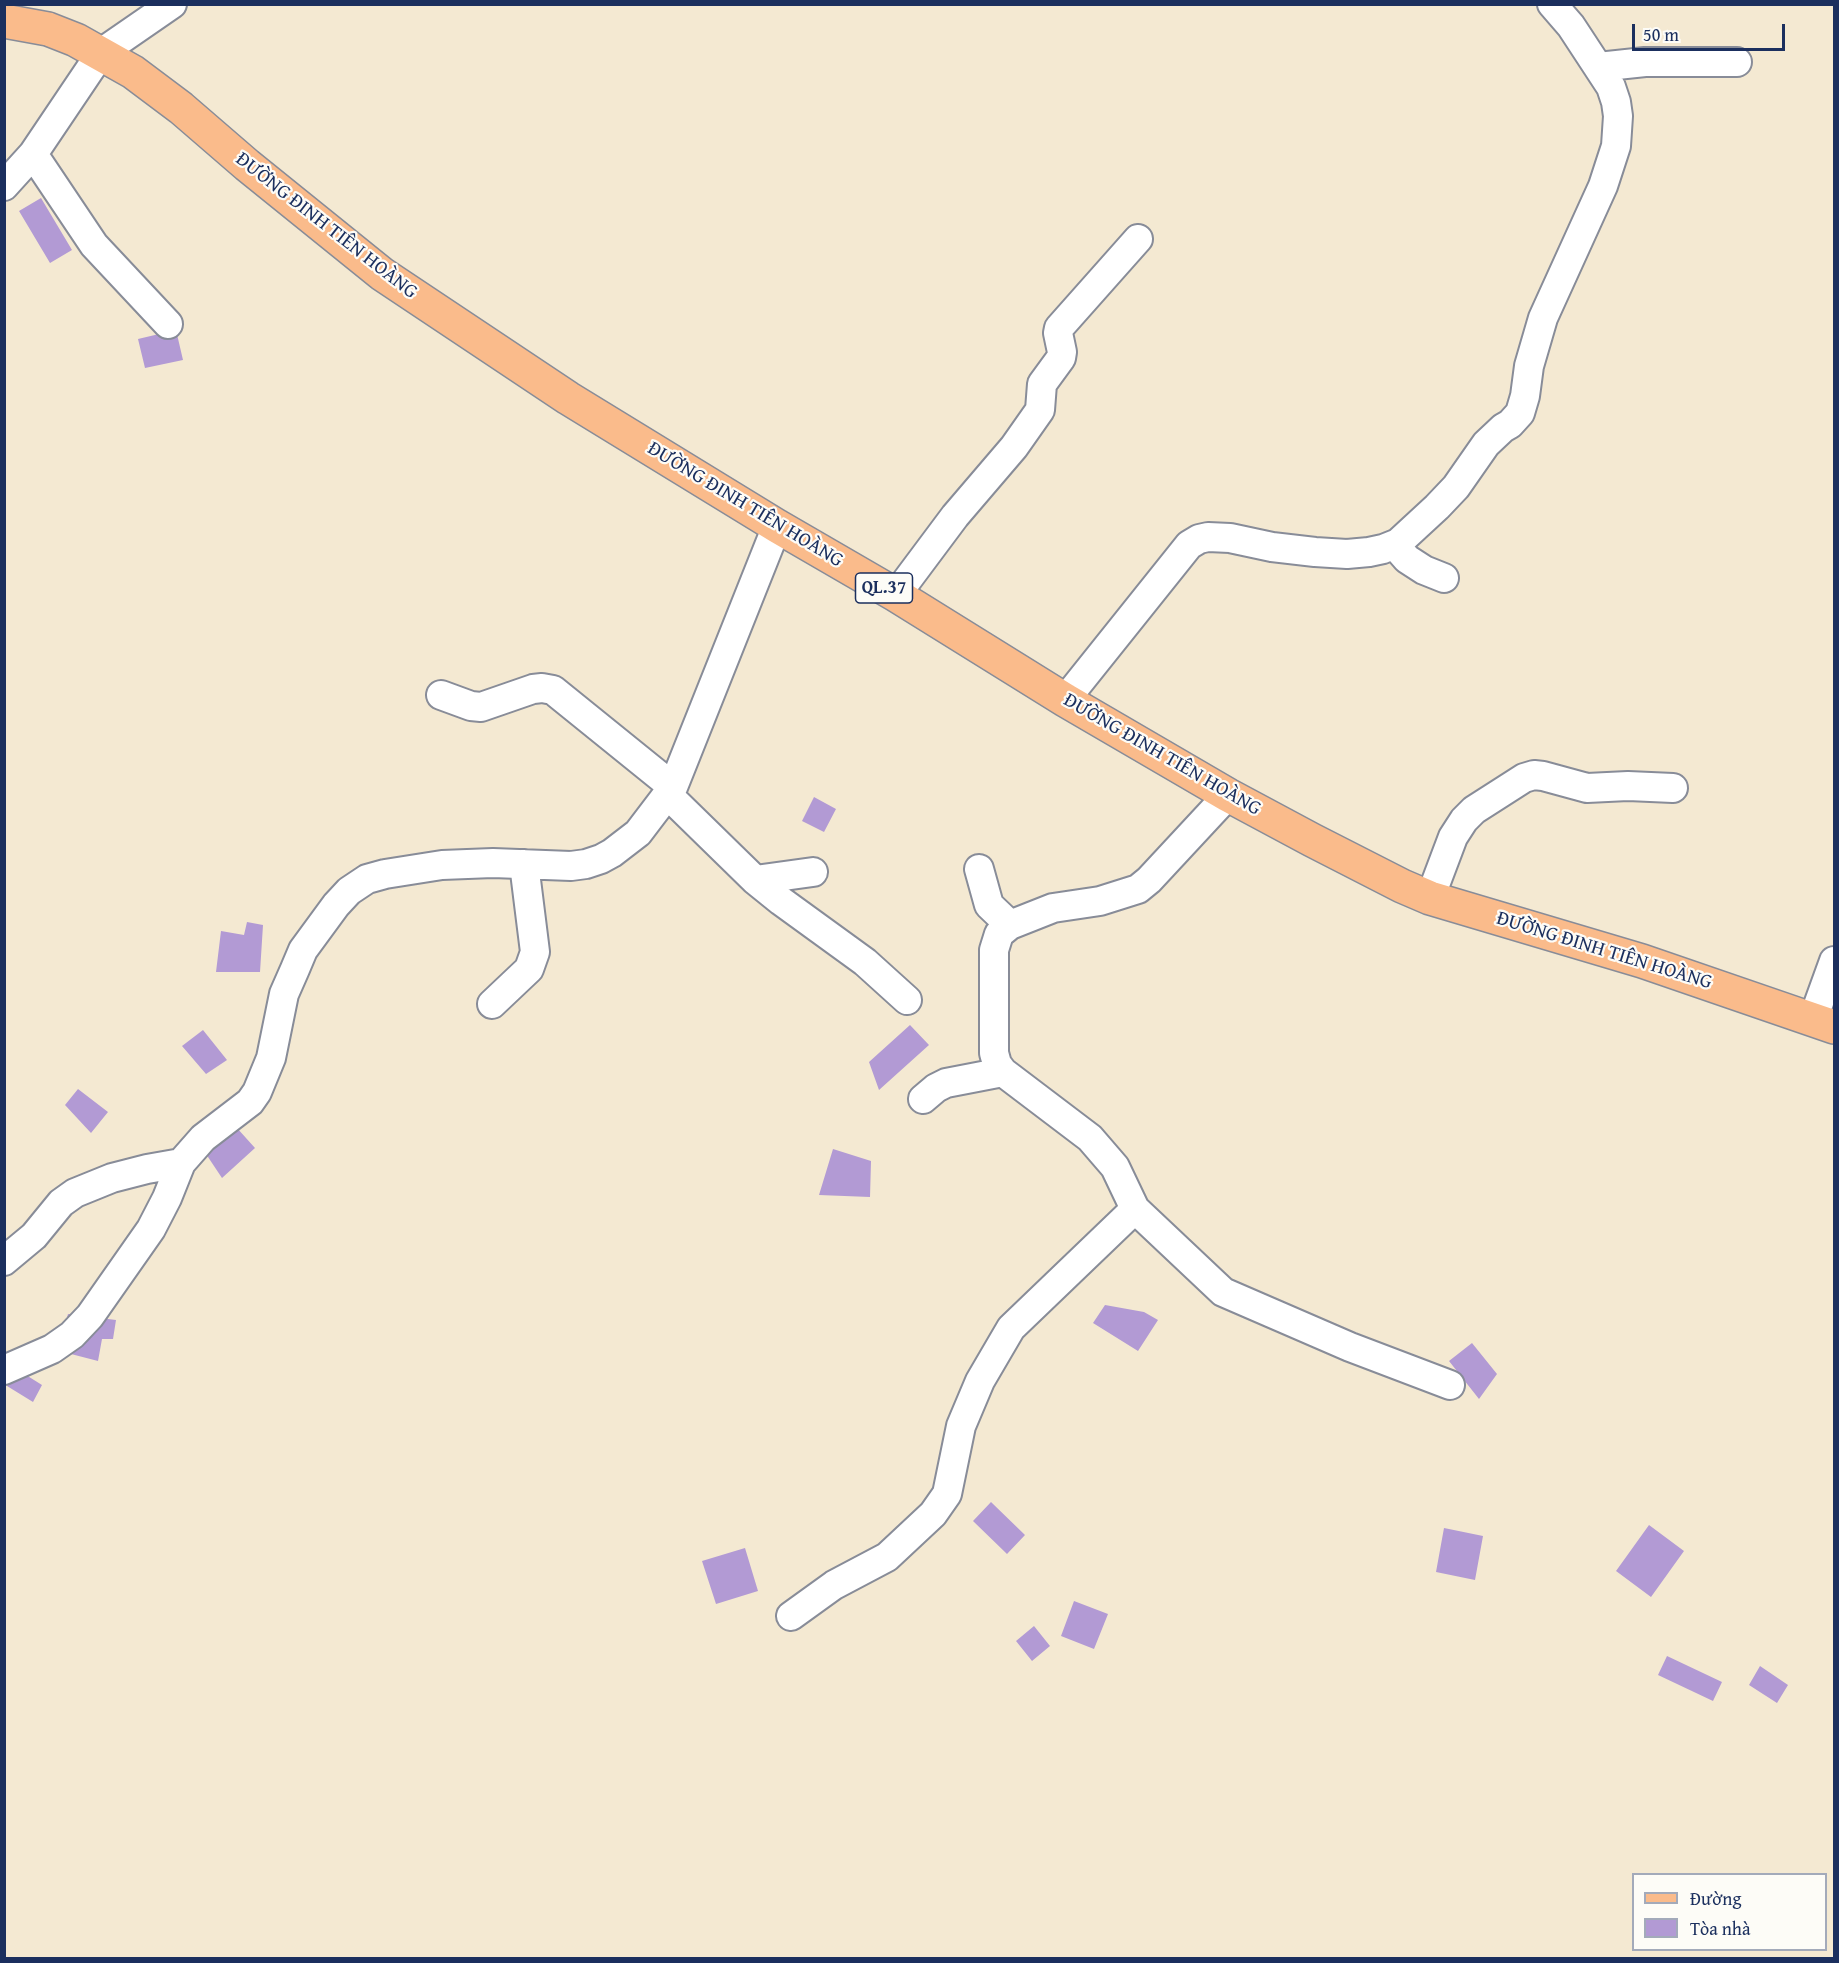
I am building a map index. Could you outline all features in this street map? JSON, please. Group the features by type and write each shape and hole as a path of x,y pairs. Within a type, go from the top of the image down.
{"main road":[{"name":"ĐƯỜNG ĐINH TIÊN HOÀNG","path":"4,21 48,29 101,53 133,72 181,108 247,165 382,274 568,398 777,526 896,595 1065,700 1228,795 1402,886 1430,898 1642,961 1824,1023"}],"street":[{"path":"4,186 33,154 101,53 172,4"},
{"path":"1065,700 1189,545 1208,537 1230,538 1272,547 1347,554 1369,552 1398,543 1456,487 1486,444 1520,413 1529,366 1543,318 1603,186 1616,146 1618,116 1611,87 1571,26 1552,4"},
{"path":"1598,67 1645,62 1737,62"},
{"path":"33,154 94,245 168,324"},
{"path":"896,595 955,516 1014,447 1040,410 1042,384 1062,352 1059,328 1138,239"},
{"path":"4,1370 52,1349 72,1335 90,1316 152,1228 181,1163 198,1143 250,1102 257,1092 271,1058 284,994 303,950 336,904 350,891 367,879 408,869 442,865 571,866 601,859 638,833 671,791 777,526"},
{"path":"1398,543 1400,551 1407,559 1424,570 1444,578"},
{"path":"441,695 471,706 481,707 533,689 553,690 671,791 755,880 865,962 907,1000"},
{"path":"1430,898 1453,837 1464,820 1474,810 1524,778 1534,775 1543,776 1587,788 1628,786 1673,788"},
{"path":"1228,795 1138,889 1100,901 1053,908 1010,925 999,934 994,950 994,1053 997,1064 1003,1072 1090,1138 1115,1167 1135,1209 1222,1292 1350,1347 1450,1385"},
{"path":"492,1004 530,969 535,952 524,864"},
{"path":"979,869 989,905 1010,925"},
{"path":"755,880 813,872"},
{"path":"1824,1023 1834,961"},
{"path":"923,1099 946,1083 1003,1072"},
{"path":"4,1261 34,1236 61,1203 75,1193 112,1178 181,1163"},
{"path":"790,1616 834,1585 887,1557 933,1514 947,1494 961,1426 976,1390 1011,1328 1135,1209"}],"building":[{"path":"41,198 72,250 50,263 19,211"},
{"path":"176,330 183,360 145,368 138,339"},
{"path":"814,797 836,809 824,832 802,821"},
{"path":"247,922 263,925 260,972 216,972 221,931 244,935"},
{"path":"910,1025 929,1045 879,1090 869,1062"},
{"path":"203,1030 227,1060 206,1074 182,1046"},
{"path":"78,1089 108,1112 91,1133 65,1105"},
{"path":"237,1128 255,1148 222,1178 206,1154"},
{"path":"833,1149 871,1161 870,1197 819,1195"},
{"path":"1105,1305 1144,1312 1158,1320 1138,1351 1093,1323"},
{"path":"68,1314 116,1320 113,1339 102,1339 98,1361 71,1354 81,1336 63,1331"},
{"path":"1472,1343 1497,1374 1479,1399 1449,1361"},
{"path":"18,1370 42,1385 33,1402 7,1386"},
{"path":"991,1502 1025,1535 1007,1554 973,1521"},
{"path":"1649,1525 1684,1551 1651,1597 1616,1571"},
{"path":"1444,1528 1483,1536 1475,1580 1436,1572"},
{"path":"745,1548 758,1591 716,1604 702,1561"},
{"path":"1074,1601 1108,1614 1094,1649 1061,1636"},
{"path":"1034,1626 1050,1646 1032,1661 1016,1641"},
{"path":"1667,1656 1722,1682 1713,1701 1658,1675"},
{"path":"1760,1666 1788,1685 1777,1703 1749,1685"}]}
